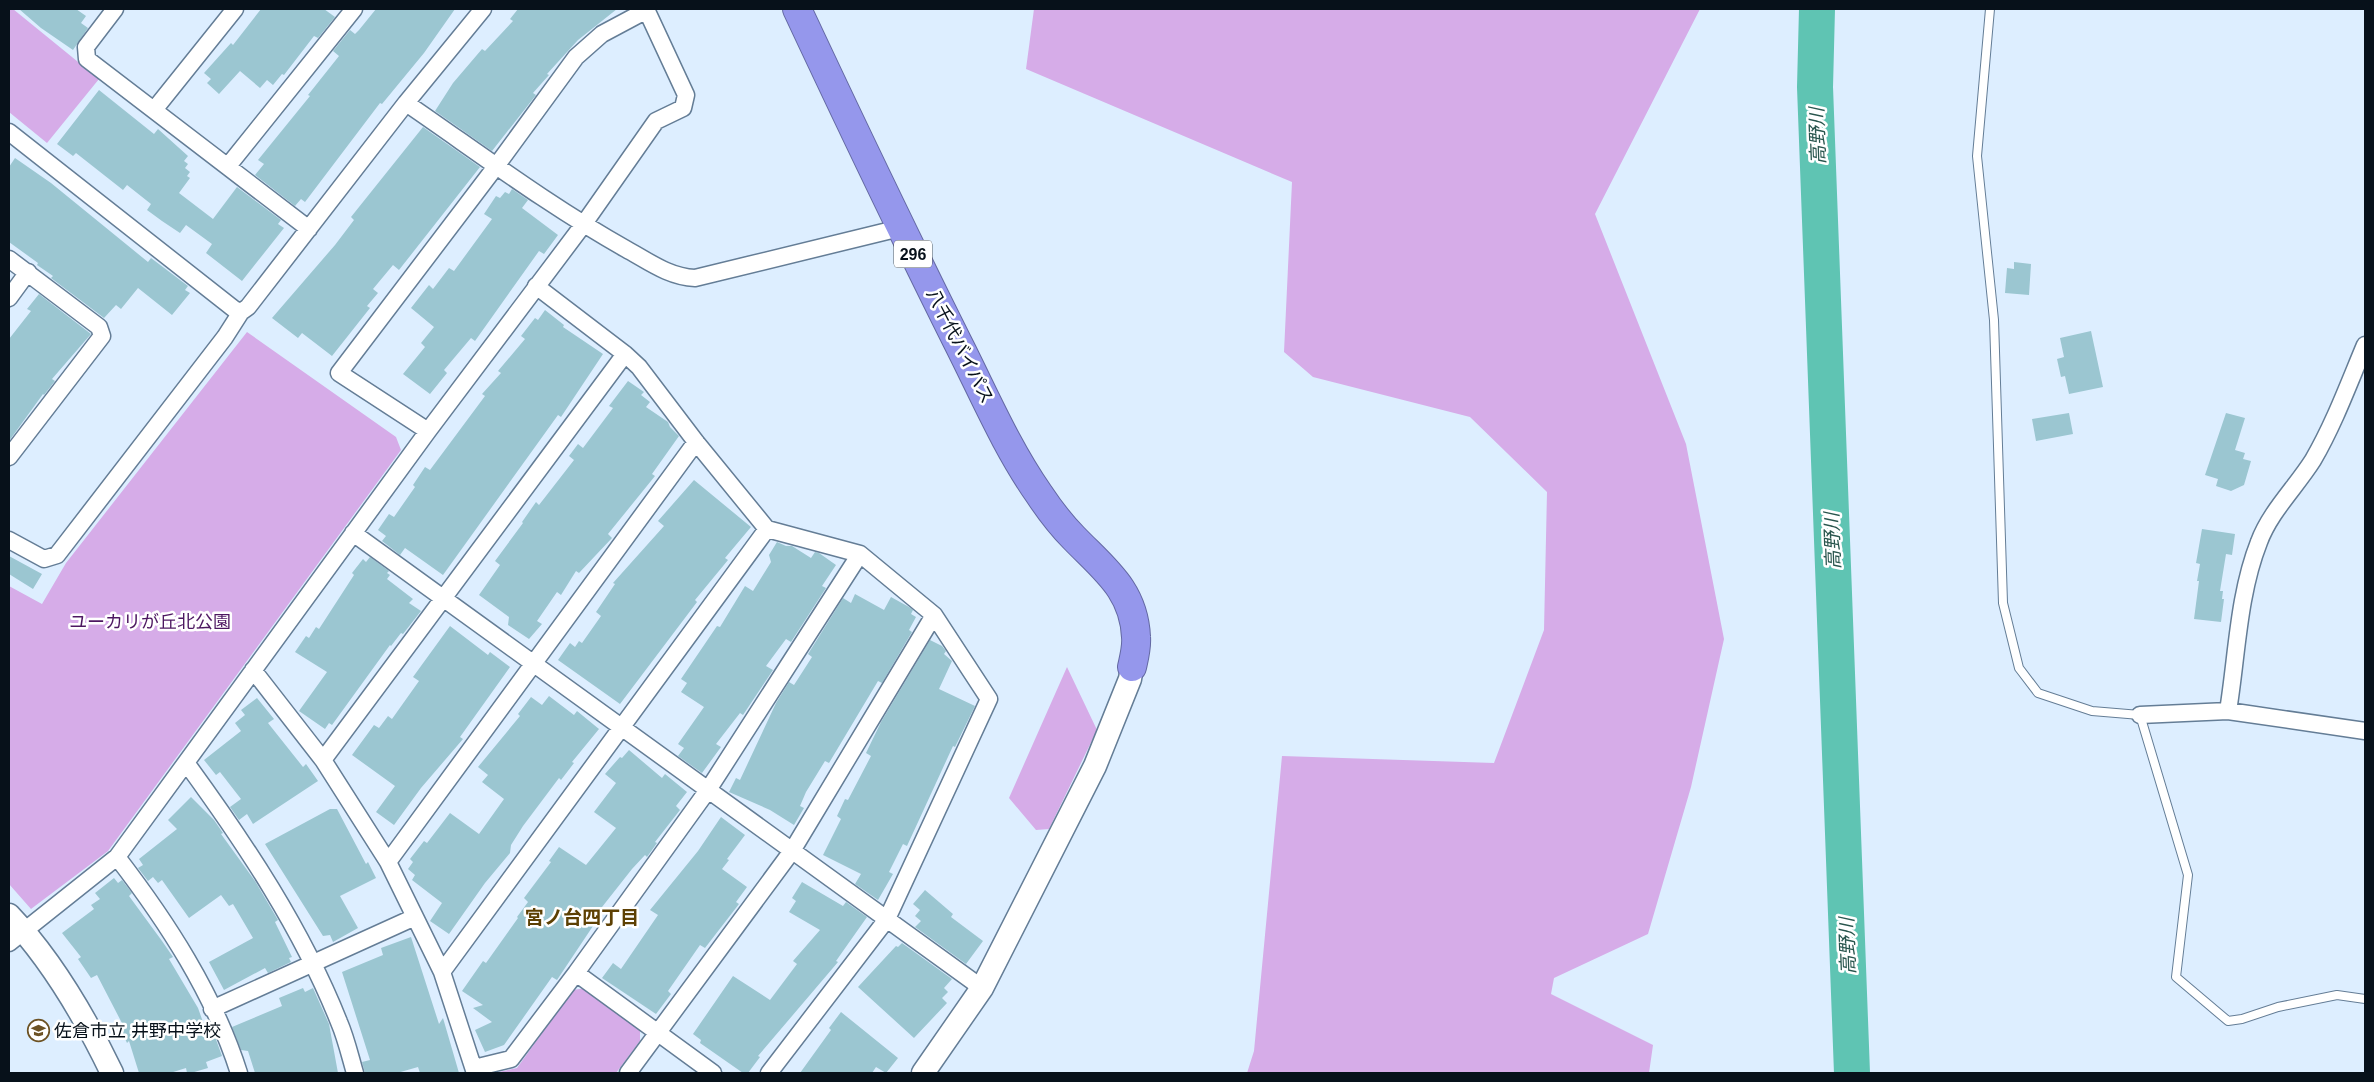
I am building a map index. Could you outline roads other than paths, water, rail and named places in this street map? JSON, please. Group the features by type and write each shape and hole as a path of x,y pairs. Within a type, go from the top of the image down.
{"highway":[{"name":"八千代バイパス","path":"796,9 900,228 1003,432 1032,484 1073,538 1110,572 1122,590 1132,612 1136,638 1132,667"}],"street":[{"path":"115,9 86,47 87,59 309,229"},
{"path":"154,110 235,9"},
{"path":"228,166 354,9"},
{"path":"9,540 44,559 57,555 225,337 241,312 248,307 406,103 483,9"},
{"path":"17,937 117,858 428,431 583,225 656,121 683,108 686,95 647,10 602,34 576,56 339,373 428,431"},
{"path":"406,103 583,225 667,272 683,277 695,278 900,228"},
{"path":"10,137 234,309 241,312"},
{"path":"9,260 28,272 99,327 102,336 9,457"},
{"path":"9,298 28,272"},
{"path":"536,286 625,354 639,367 696,442 768,528 860,554 934,615 990,699 886,919 769,1073"},
{"path":"2228,711 2250,568 2259,541 2273,515 2296,486 2314,458 2365,345"},
{"path":"323,760 625,354"},
{"path":"388,862 696,442"},
{"path":"442,972 768,528"},
{"path":"353,534 982,988"},
{"path":"253,670 323,760 388,862 442,972 475,1071 511,1059 576,973 708,790 860,554"},
{"path":"628,1073 792,851 934,615"},
{"path":"923,1073 982,988 1095,766 1130,679 1132,667"},
{"path":"2140,715 2228,711 2365,731"},
{"path":"187,764 236,831 278,899 312,963 340,1023 355,1073"},
{"path":"117,858 149,899 180,947 212,1009 238,1073"},
{"path":"9,915 17,937 74,1002 112,1073"},
{"path":"212,1009 415,917"},
{"path":"576,973 713,1073"}],"lane":[{"path":"1990,9 1977,156 1994,320 2003,603 2019,668 2038,693 2092,711 2140,715 2188,875 2176,977 2228,1021 2242,1019 2278,1007 2337,995 2365,999"}],"waterway":[{"name":"高野川","path":"1817,9 1815,87 1852,1073"}],"place":[{"name":"佐倉市立 井野中学校","path":"38,1031"}],"district":[{"name":"宮ノ台四丁目","path":"582,917"}],"park label":[{"name":"ユーカリが丘北公園","path":"150,622"}]}
